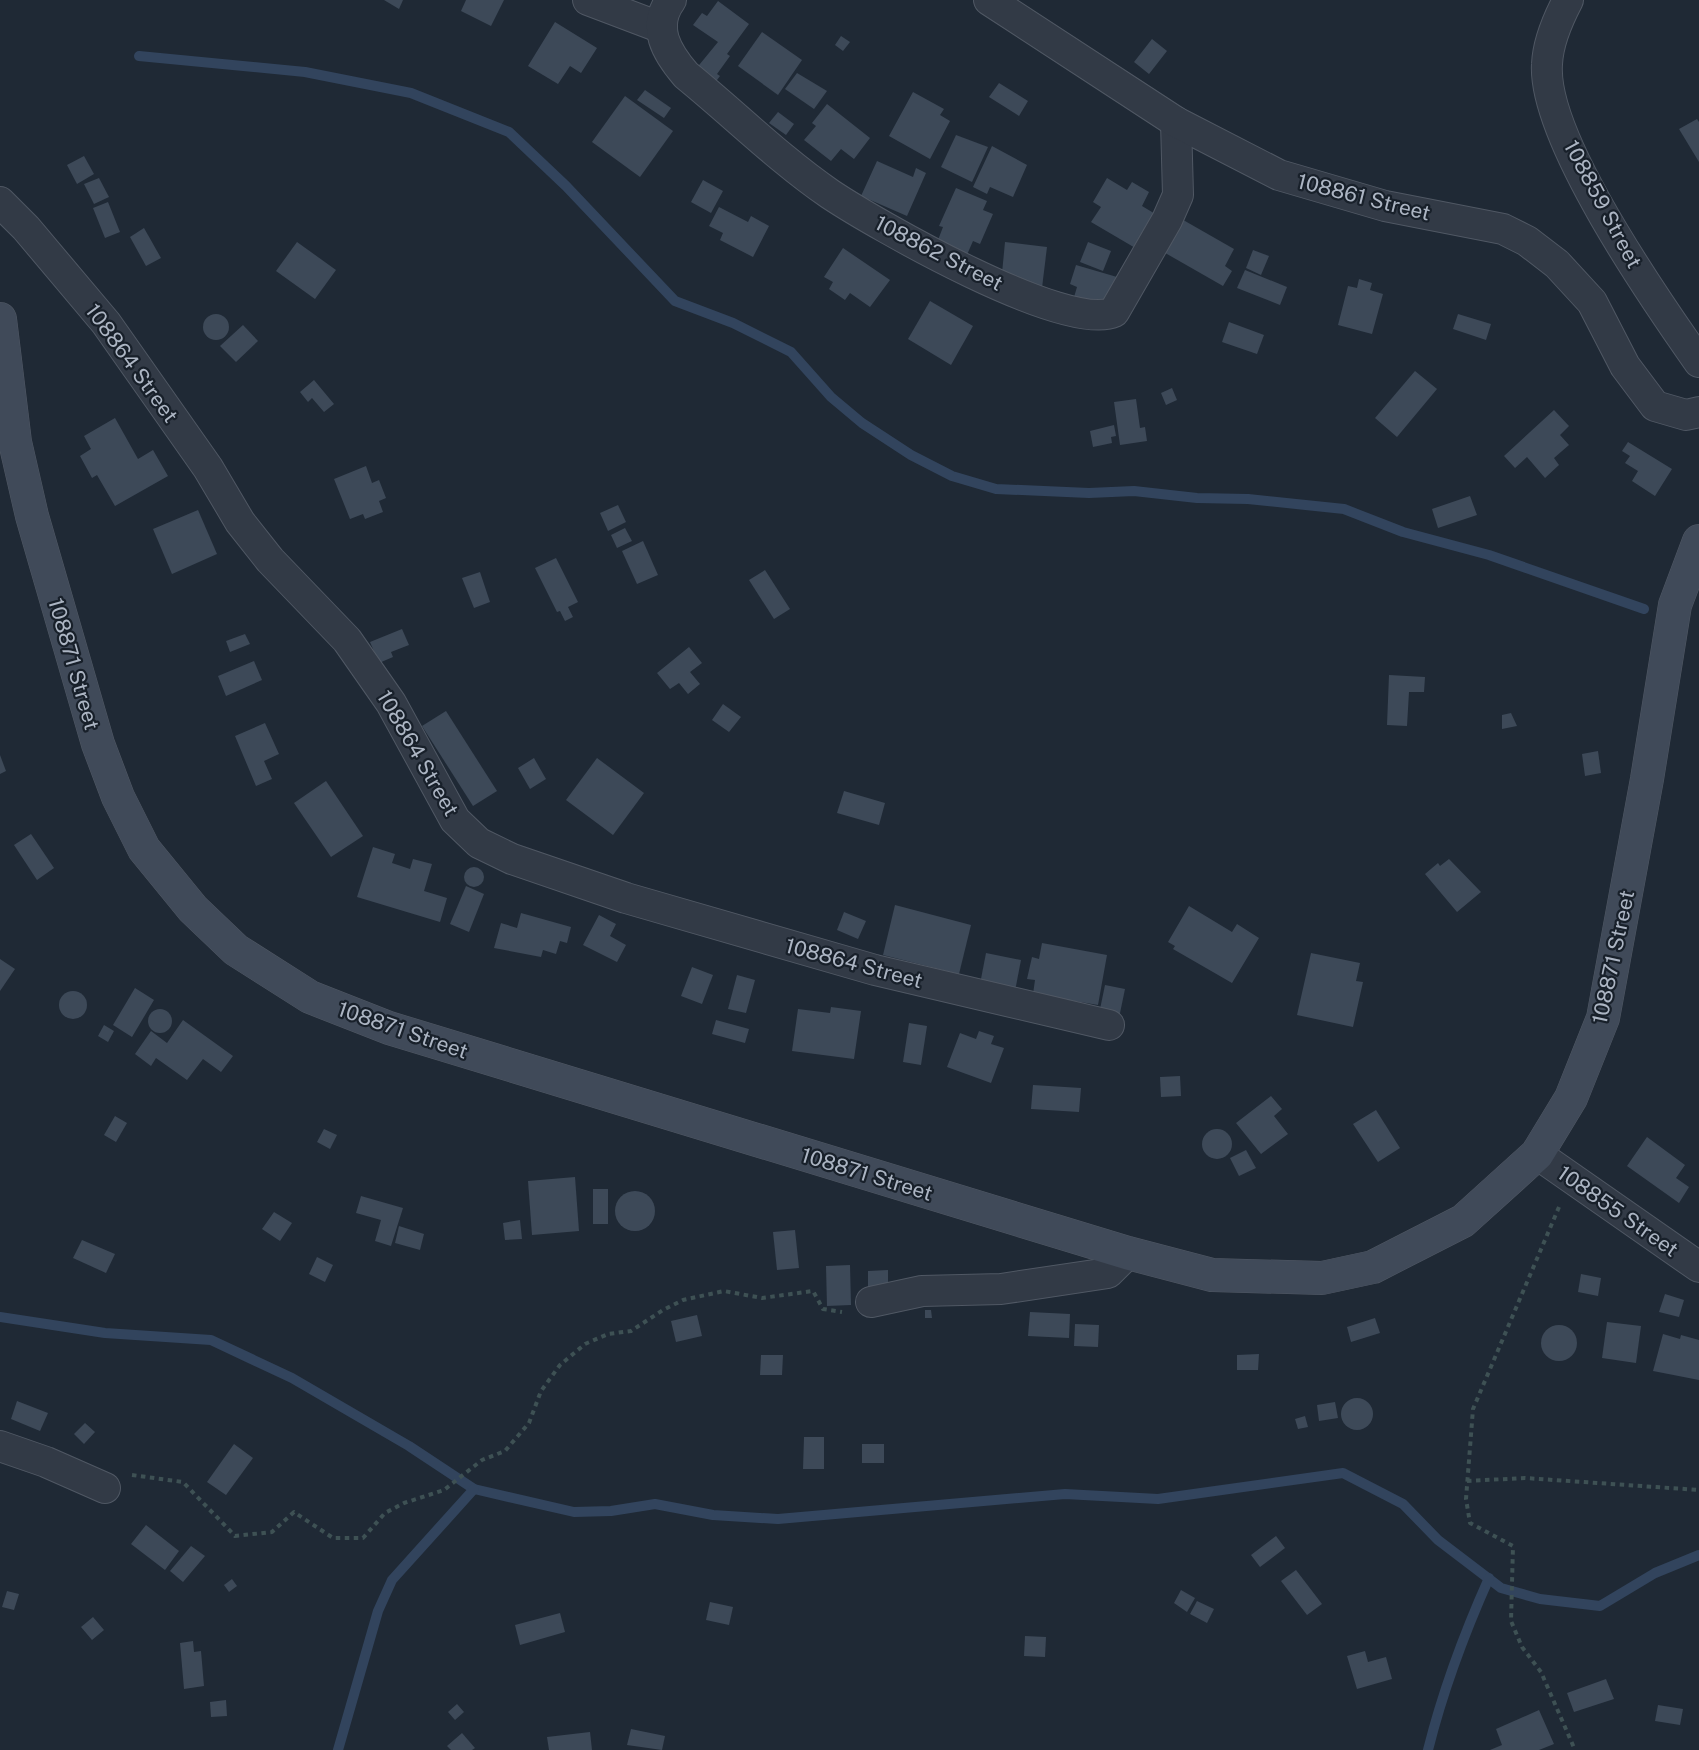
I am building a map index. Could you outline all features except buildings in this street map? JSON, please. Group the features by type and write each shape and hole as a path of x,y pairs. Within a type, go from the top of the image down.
{"street":[{"path":"588,0 662,28 662,17 671,0"},
{"name":"108861 Street","path":"989,0 1176,122 1279,175 1385,206 1503,229 1527,241 1557,264 1592,302 1624,366 1654,406 1686,415 1699,412"},
{"name":"108859 Street","path":"1568,0 1557,19 1547,65 1554,106 1583,175 1649,290 1699,362"},
{"name":"108862 Street","path":"662,28 663,42 670,56 686,75 829,193 899,237 1012,291 1084,315 1104,316 1114,312 1167,220 1178,195 1176,122"},
{"name":"108864 Street","path":"0,202 26,228 106,323 208,468 240,522 270,560 347,640 391,703 455,819 479,843 512,859 626,898 875,970 1108,1024"},
{"name":"108871 Street","path":"0,319 18,453 32,516 98,744 118,797 144,849 193,909 236,950 310,997 389,1028 1128,1253 1212,1275 1322,1278 1373,1267 1463,1221 1537,1154 1571,1098 1603,1018 1647,779 1675,605 1699,541"},
{"name":"108855 Street","path":"1537,1154 1699,1267"},
{"path":"871,1302 922,1291 1000,1288 1108,1273 1128,1253"},
{"path":"0,1446 46,1462 105,1488"}],"path":[{"path":"1569,1178 1552,1229 1473,1408 1466,1499 1470,1523 1513,1546 1511,1621 1522,1647 1541,1672 1575,1750"},
{"path":"105,1488 130,1475 183,1482 235,1536 272,1532 294,1512 333,1538 363,1538 385,1513 404,1503 444,1490 482,1460 505,1451 529,1422 541,1391 560,1365 585,1344 608,1334 631,1331 683,1300 724,1291 762,1298 813,1291 823,1309 845,1313 871,1302"},
{"path":"1467,1481 1526,1478 1699,1491"}],"waterway":[{"path":"139,56 305,72 411,93 509,132 566,186 675,301 733,323 791,352 831,397 862,423 911,455 952,476 996,489 1089,493 1134,491 1344,509 1403,532 1489,555 1644,609"},
{"path":"0,1317 105,1333 211,1340 292,1378 409,1446 474,1489 574,1512 611,1511 655,1504 713,1515 778,1519 1065,1494 1158,1499 1343,1473 1403,1504 1438,1540 1501,1588 1540,1599 1600,1606 1655,1573 1699,1555"},
{"path":"338,1750 378,1611 392,1580 474,1489"},
{"path":"1428,1750 1455,1663 1489,1578"}]}
